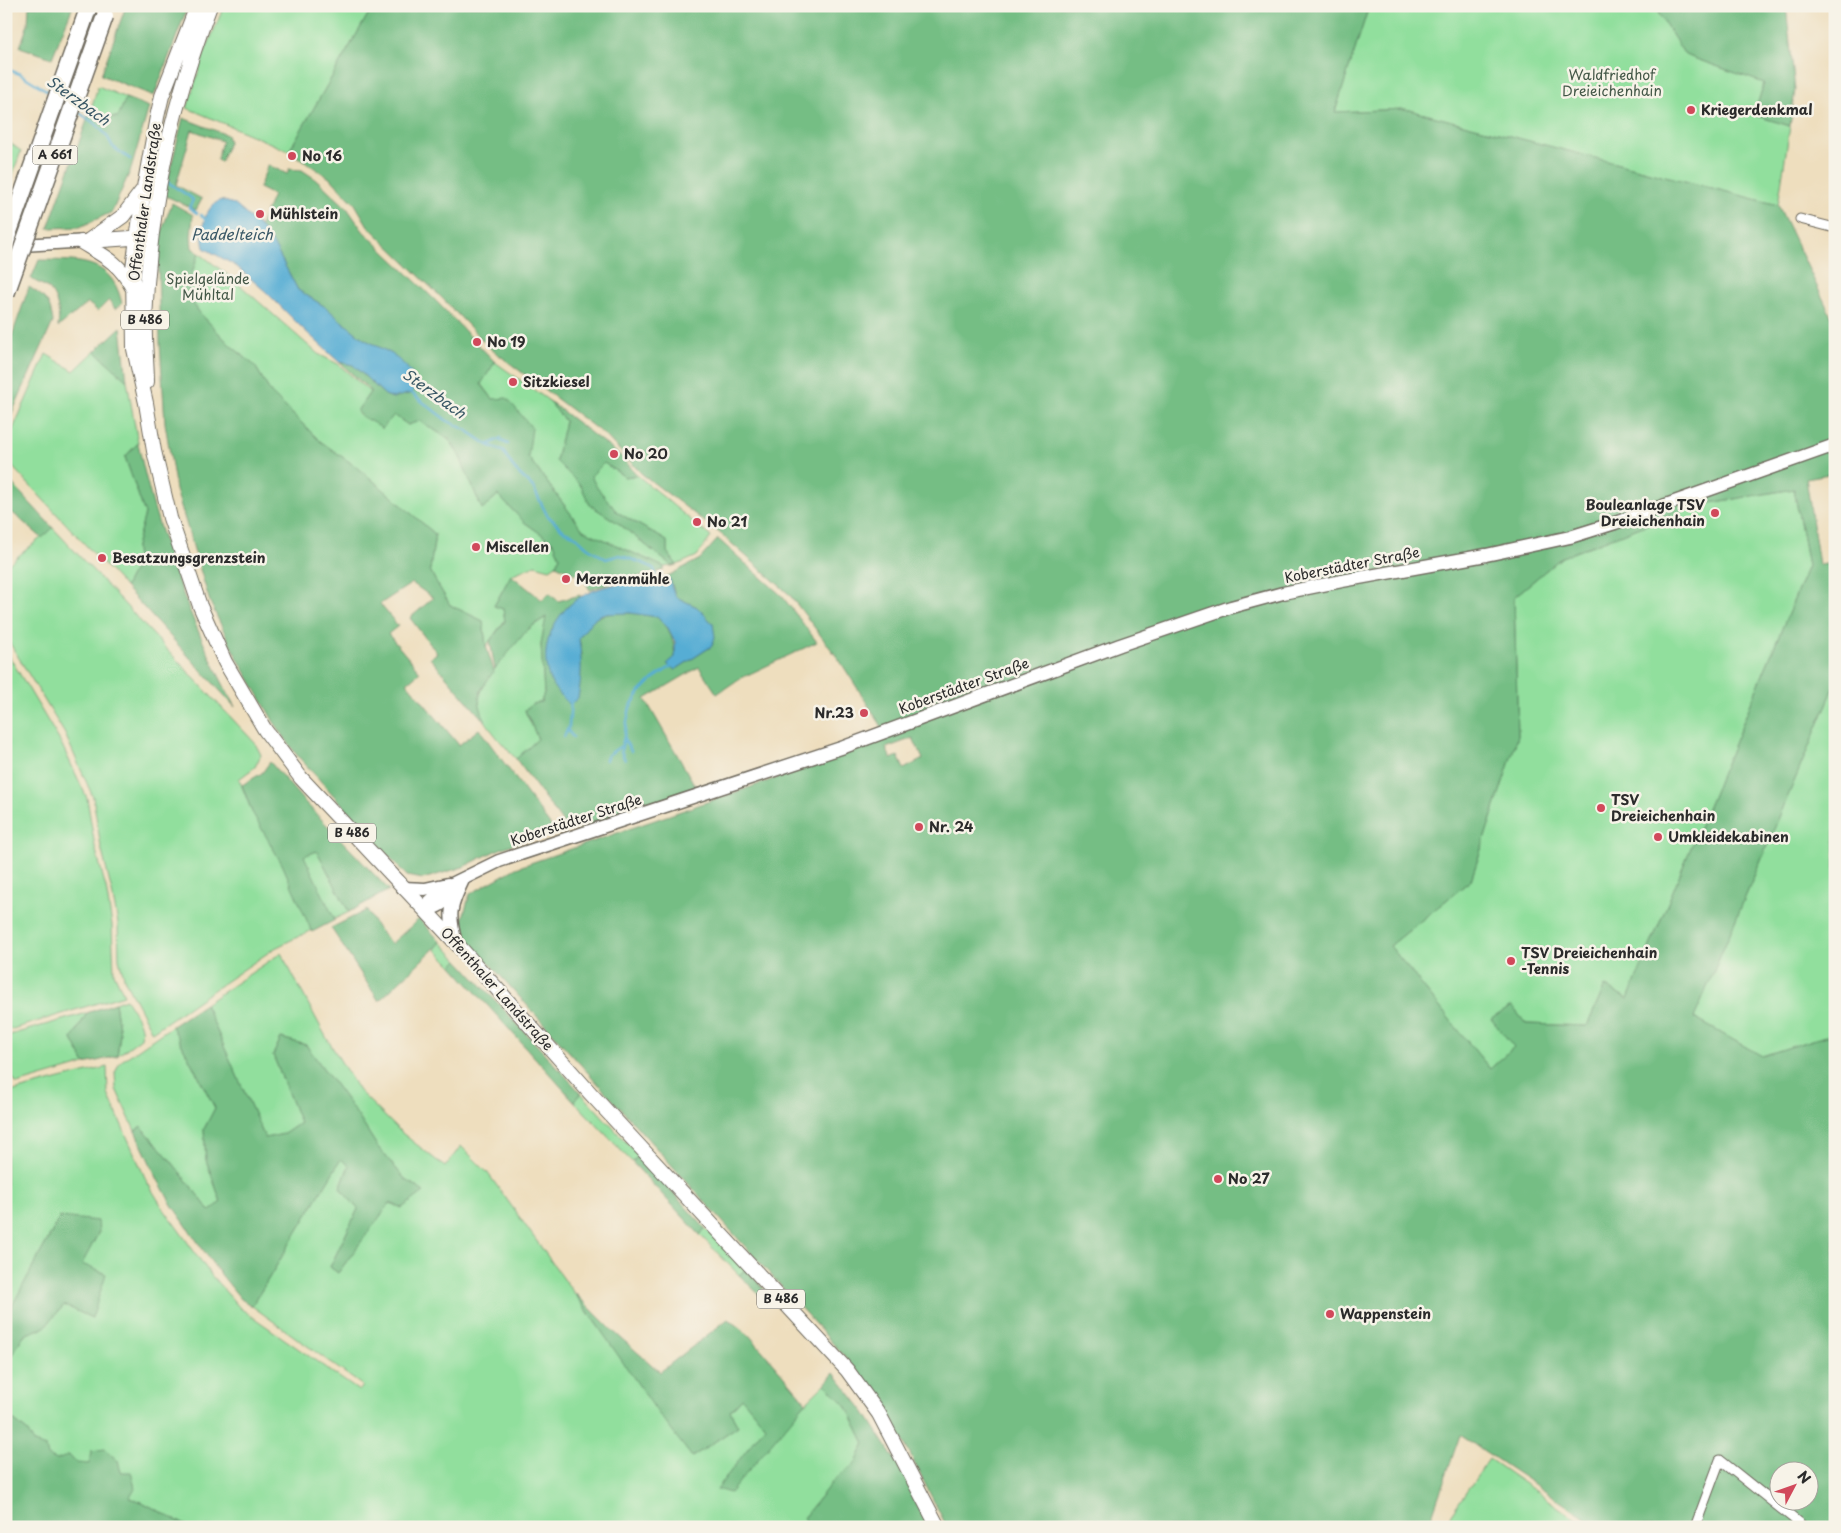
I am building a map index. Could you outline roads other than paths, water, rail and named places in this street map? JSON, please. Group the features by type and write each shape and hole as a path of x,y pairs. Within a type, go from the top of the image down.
{"highway":[{"name":"A 661","path":"6,240 88,8"},
{"name":"A 661","path":"6,294 107,11"}],"main road":[{"name":"Offenthaler Landstraße","path":"197,6 162,96 157,117 137,237 132,289 134,349 154,451 170,518 200,606 225,662 253,711 288,763 456,943 598,1101 847,1370 879,1414 938,1527"},
{"name":"Offenthaler Landstraße","path":"146,403 145,324 151,236 171,125 210,6"},
{"path":"85,241 123,216 144,188"},
{"path":"85,241 151,236"},
{"path":"85,241 119,267 125,274 132,289"}],"street":[{"path":"1800,220 1835,228"},
{"path":"6,246 85,241"},
{"name":"Koberstädter Straße","path":"463,880 499,861 844,747 1120,644 1231,607 1334,583 1486,555 1570,537 1615,523 1835,445"},
{"path":"403,888 425,888 463,880"},
{"path":"426,912 446,902 463,880"},
{"path":"456,943 451,925 451,906 463,880"},
{"path":"1695,1527 1720,1460 1804,1527"}],"water":[{"name":"Paddelteich","path":"221,200 234,204 260,226 274,245 298,290 327,308 364,339 392,354 406,366 414,377 415,385 412,393 393,398 385,395 353,365 339,362 236,266 204,248 202,235 204,221 210,208"},
{"path":"664,578 670,579 676,597 697,607 713,624 715,637 712,646 675,670 667,664 675,657 675,642 668,628 657,617 630,613 602,614 592,621 579,638 581,668 579,691 578,698 570,705 552,684 547,672 546,659 547,645 551,633 565,610 575,601 594,590 624,583"}],"waterway":[{"name":"Sterzbach","path":"6,69 20,74 51,93"},
{"name":"Sterzbach","path":"78,112 97,125 107,136 113,147 130,159"},
{"name":"Sterzbach","path":"166,181 193,200 189,208 197,213"},
{"name":"Sterzbach","path":"201,215 207,221"},
{"name":"Sterzbach","path":"410,392 446,420 466,430 488,445 503,451 515,470 533,487 547,515 564,531 574,535 587,547 606,559 620,555 652,567 655,571 657,582"},
{"path":"488,445 501,438"},
{"path":"499,440 508,444"},
{"path":"625,760 621,751 630,707 640,692 653,679 673,665"},
{"path":"564,737 569,726 571,701"},
{"path":"568,731 573,737"},
{"path":"624,739 631,751"},
{"path":"606,760 608,755 621,746"}],"place":[{"name":"Kriegerdenkmal","path":"1691,110"},
{"name":"No 16","path":"292,156"},
{"name":"Mühlstein","path":"260,214"},
{"name":"No 19","path":"477,342"},
{"name":"Sitzkiesel","path":"513,382"},
{"name":"No 20","path":"614,454"},
{"name":"Bouleanlage TSV Dreieichenhain","path":"1715,513"},
{"name":"No 21","path":"697,522"},
{"name":"Miscellen","path":"476,547"},
{"name":"Besatzungsgrenzstein","path":"102,558"},
{"name":"Merzenmühle","path":"566,579"},
{"name":"Nr.23","path":"864,713"},
{"name":"TSV Dreieichenhain","path":"1601,808"},
{"name":"Nr. 24","path":"919,827"},
{"name":"Umkleidekabinen","path":"1658,837"},
{"name":"TSV Dreieichenhain -Tennis","path":"1511,961"},
{"name":"No 27","path":"1218,1179"},
{"name":"Wappenstein","path":"1330,1314"}],"park label":[{"name":"Waldfriedhof Dreieichenhain","path":"1612,84"},
{"name":"Spielgelände Mühltal","path":"208,288"}]}
